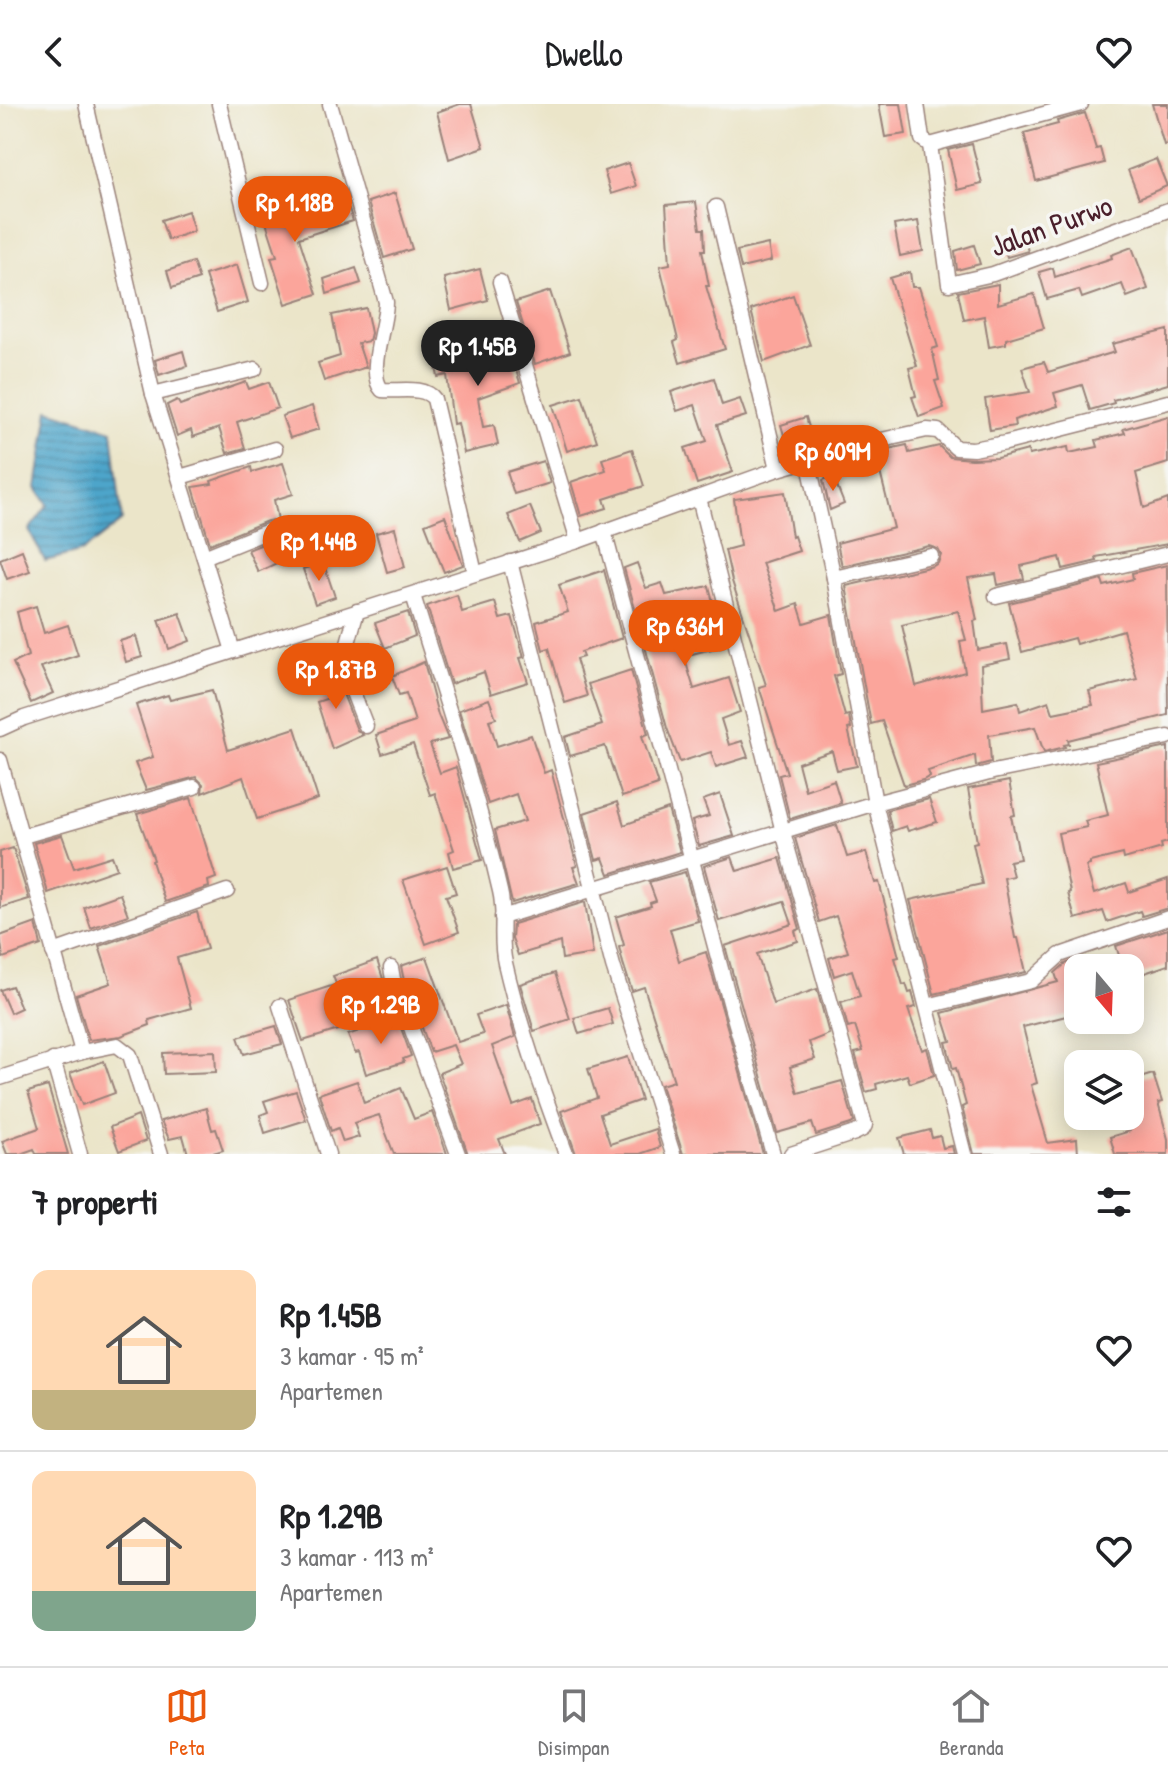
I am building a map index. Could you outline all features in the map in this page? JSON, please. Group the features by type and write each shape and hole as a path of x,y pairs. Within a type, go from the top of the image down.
{"street":[{"path":"86,104 153,394 233,651"},
{"path":"219,104 262,283"},
{"path":"330,104 386,302 375,367 377,384 386,391 423,391 432,396 475,573"},
{"path":"917,104 922,139 930,145 1081,104"},
{"name":"Jalan Purwo","path":"930,145 949,284 993,274 1168,210"},
{"path":"716,207 778,469"},
{"path":"500,282 578,541"},
{"path":"153,394 255,369"},
{"path":"0,729 24,718 578,541 808,460 927,430 938,431 956,448 973,449 1168,402"},
{"path":"180,477 275,449"},
{"path":"808,460 834,578 875,803 964,1154"},
{"path":"699,498 783,832 865,1125 855,1133 791,1154"},
{"path":"204,557 271,530"},
{"path":"604,531 773,1154"},
{"path":"996,596 1168,554"},
{"path":"834,578 931,556"},
{"path":"510,562 613,966 673,1154"},
{"path":"413,595 501,895 504,962 546,1100 566,1154"},
{"path":"357,611 344,657 347,677 366,726"},
{"path":"502,917 875,803 1007,769 1168,737"},
{"path":"0,760 82,1052"},
{"path":"23,836 194,787"},
{"path":"53,952 227,891"},
{"path":"927,1006 1031,981 1060,955 1168,918"},
{"path":"391,968 458,1154"},
{"path":"280,1006 328,1154"},
{"path":"0,1078 53,1060 117,1045 130,1055 161,1154"},
{"path":"53,1060 80,1154"}],"water":[{"path":"49,410 112,430 122,521 83,551 45,561 29,530 48,505 37,488"}],"building":[{"path":"460,104 471,104 484,147 449,159 437,112"},
{"path":"879,104 901,104 906,134 885,137"},
{"path":"1152,104 1168,104 1168,144 1164,145"},
{"path":"1085,113 1096,149 1100,148 1104,163 1036,181 1024,133"},
{"path":"972,144 982,184 957,190 948,150"},
{"path":"1156,159 1167,186 1139,198 1128,170"},
{"path":"628,163 636,186 611,194 604,171"},
{"path":"294,193 303,222 349,209 353,221 299,238 317,294 286,304 271,257 277,256 260,204"},
{"path":"395,193 412,249 384,258 368,202"},
{"path":"696,202 700,229 704,229 705,250 702,250 709,286 706,286 725,349 680,363 674,342 678,340 660,266 670,264 666,205"},
{"path":"188,211 194,231 168,240 161,220"},
{"path":"918,221 923,251 900,256 894,225"},
{"path":"1023,235 1028,251 1007,257 1002,240"},
{"path":"768,244 771,261 741,268 737,251"},
{"path":"974,245 980,264 957,270 955,251"},
{"path":"1132,247 1148,289 1127,297 1122,284 1082,298 1079,290 1047,299 1039,272 1053,268 1055,277 1112,258 1111,255"},
{"path":"193,262 199,279 172,288 167,271"},
{"path":"237,265 248,302 217,312 205,275"},
{"path":"356,268 361,283 327,294 324,279"},
{"path":"480,269 488,300 451,310 444,278"},
{"path":"910,272 912,287 919,287 938,347 932,349 939,380 935,381 944,408 919,417 912,397 916,396 909,368 917,366 890,278"},
{"path":"998,284 998,304 1034,294 1044,328 1006,339 1006,344 989,347 984,316 964,320 958,292"},
{"path":"550,291 570,352 535,364 516,302"},
{"path":"793,295 810,345 764,362 751,310"},
{"path":"366,308 371,333 369,341 358,343 366,367 324,381 318,363 340,356 332,315"},
{"path":"1168,330 1168,384 1090,410 1082,385 1054,393 1058,406 1014,420 1015,426 990,430 985,399 1030,392 1022,368 1044,362 1048,372 1115,352 1112,344"},
{"path":"505,335 520,383 478,398 483,427 494,425 498,445 464,453 458,423 453,424 447,375 438,377 435,362 471,356 469,348"},
{"path":"183,351 187,366 159,375 155,360"},
{"path":"714,378 722,405 740,399 746,416 717,425 733,472 697,484 685,448 707,441 695,405 677,411 671,392"},
{"path":"246,382 249,389 269,382 278,408 237,422 245,448 227,453 219,428 193,437 191,430 177,436 167,405 177,400 180,405"},
{"path":"582,396 597,441 567,451 553,405"},
{"path":"312,406 319,429 290,438 282,416"},
{"path":"1168,416 1168,463 1136,473 1144,508 1168,499 1168,544 1096,557 1097,561 1063,569 1060,557 1021,566 1024,579 998,585 996,574 968,578 977,620 974,621 978,650 1007,644 1010,659 981,665 983,709 1018,702 1020,711 1049,701 1053,713 1093,705 1089,691 1137,679 1123,630 1076,644 1074,638 1022,652 1009,603 1102,580 1104,586 1133,579 1132,573 1167,565 1168,715 1068,740 1069,744 1065,747 1044,752 1035,727 989,735 991,762 976,766 975,755 928,771 930,776 904,785 882,721 871,724 846,586 933,566 941,555 938,549 929,546 842,566 837,543 894,528 875,452 907,445 909,453 939,446 950,457 972,459 997,458 1028,450 1029,455 1068,447 1069,453 1098,447 1096,440 1125,433 1123,429","holes":["958,611 966,640 960,641 965,672 916,686 902,625"]},
{"path":"806,417 811,434 786,442 781,425"},
{"path":"632,449 644,486 604,499 607,508 581,516 571,482 606,470 602,459"},
{"path":"543,461 550,483 514,494 507,472"},
{"path":"283,463 293,494 274,500 279,525 273,520 267,521 210,544 193,487 212,484 211,481 251,467 252,472"},
{"path":"833,476 844,504 830,510 823,480"},
{"path":"785,492 792,537 799,551 762,563 779,611 798,604 804,623 831,615 841,674 834,676 845,716 849,715 851,728 848,729 857,766 837,770 832,751 798,763 805,790 834,780 841,803 790,819 779,775 787,773 759,687 766,685 725,550 740,546 734,499"},
{"path":"530,506 541,533 520,542 508,515"},
{"path":"445,516 463,565 444,572 425,524"},
{"path":"395,528 405,567 387,572 376,533"},
{"path":"281,531 282,536 292,532 305,560 291,566 287,558 258,572 248,550 275,539"},
{"path":"22,550 30,571 7,579 0,559"},
{"path":"323,562 335,597 315,604 303,569"},
{"path":"637,563 646,588 662,583 666,595 709,586 724,646 684,656 694,689 729,678 740,712 721,719 729,745 742,741 748,757 716,767 711,752 680,762 667,728 624,568"},
{"path":"604,570 622,638 581,652 583,657 576,659 587,696 565,703 549,648 543,650 536,622 568,612 559,585"},
{"path":"457,595 462,612 495,602 500,619 512,616 528,682 491,694 484,672 451,684 427,606"},
{"path":"36,606 44,633 68,625 78,655 41,667 53,693 31,703 13,663 28,656 17,612"},
{"path":"408,612 415,636 385,648 375,623"},
{"path":"180,613 190,641 169,649 159,620"},
{"path":"136,636 142,657 126,662 120,641"},
{"path":"379,650 389,682 363,690 354,658"},
{"path":"424,662 438,715 448,739 430,744 440,773 456,767 482,860 453,868 449,852 454,850 435,793 430,795 413,744 382,754 376,735 415,722 406,693 399,695 392,676"},
{"path":"335,665 357,730 363,735 332,749 317,702 329,698 318,672"},
{"path":"631,670 648,734 642,736 658,785 622,797 605,746 570,756 565,737 602,725 588,684"},
{"path":"212,690 228,750 295,728 318,799 257,819 243,777 202,793 203,784 196,777 146,790 135,763 153,757 136,705 168,695 170,700"},
{"path":"489,699 496,718 489,720 497,746 531,735 544,773 551,770 579,883 512,903 495,830 525,821 516,794 488,804 459,710"},
{"path":"1168,747 1168,842 1161,844 1162,848 1124,859 1123,854 1090,862 1086,866 1094,894 1126,883 1129,892 1168,879 1168,908 1142,916 1140,911 1107,922 1103,911 1075,919 1058,833 1087,827 1085,821 1108,815 1096,762"},
{"path":"1009,781 1015,815 1011,816 1020,859 1009,861 1013,876 1004,878 1015,938 1018,938 1026,972 934,994 910,900 982,884 973,843 977,842 968,789"},
{"path":"720,794 734,836 699,846 692,821 709,816 703,800"},
{"path":"191,798 216,878 208,881 209,887 165,902 137,814"},
{"path":"929,799 937,822 908,831 906,826 892,831 887,810"},
{"path":"617,802 624,825 668,809 680,852 609,874 603,858 596,860 584,813"},
{"path":"837,825 847,857 866,852 875,883 879,882 899,957 895,958 903,985 906,984 909,993 912,992 916,1007 908,1009 922,1050 927,1048 934,1075 910,1083 907,1075 876,1084 877,1089 866,1092 855,1053 863,1051 855,1026 848,1028 841,1002 860,996 852,970 834,976 829,958 848,952 836,916 819,922 795,838"},
{"path":"62,835 74,868 112,856 117,869 48,893 34,843"},
{"path":"13,848 29,899 0,908 0,852"},
{"path":"732,857 737,871 780,858 800,929 795,931 798,941 757,954 773,1004 817,989 829,1034 809,1042 815,1059 790,1067 798,1093 842,1081 854,1122 851,1124 816,1135 812,1123 777,1133 725,946 792,924 784,901 719,921 704,866"},
{"path":"447,866 456,893 446,896 459,932 426,944 403,880"},
{"path":"685,872 698,921 670,929 679,961 706,952 763,1154 683,1154 661,1085 674,1081 644,987 632,991 623,963 619,947 624,945 616,917 651,906 650,903 656,901 649,882"},
{"path":"120,894 128,915 91,928 84,907"},
{"path":"585,902 593,954 562,959 560,942 518,955 512,939 513,924"},
{"path":"197,912 207,949 177,958 191,1008 149,1020 150,1025 121,1036 89,1040 76,995 111,983 99,946"},
{"path":"36,923 41,945 3,958 0,936"},
{"path":"1168,929 1168,965 1144,973 1144,954 1119,954 1116,946"},
{"path":"427,957 458,1042 483,1034 476,1015 506,1005 515,1037 492,1046 513,1106 532,1099 540,1124 499,1139 505,1154 468,1154 439,1073 461,1064 453,1045 431,1052 403,976 401,966"},
{"path":"377,960 383,979 340,994 333,976"},
{"path":"1064,965 1064,1017 1023,1027 1037,1083 1031,1085 1048,1143 1077,1139 1078,1154 974,1154 962,1107 966,1105 956,1068 953,1069 946,1042 951,1041 942,1013 1058,982 1055,973"},
{"path":"555,973 570,1019 534,1031 520,984"},
{"path":"334,985 348,1027 303,1041 289,1000"},
{"path":"12,986 21,1008 10,1013 0,990"},
{"path":"608,1008 613,1024 579,1034 574,1018"},
{"path":"397,1017 411,1056 403,1059 404,1062 366,1074 359,1052 355,1053 348,1035"},
{"path":"276,1026 282,1044 244,1054 238,1037"},
{"path":"215,1051 216,1072 164,1074 163,1053"},
{"path":"628,1057 641,1100 600,1114 610,1144 655,1129 660,1147 640,1154 576,1154 561,1111 597,1098 588,1069"},
{"path":"104,1061 115,1093 82,1105 70,1073"},
{"path":"1153,1074 1162,1102 1158,1103 1168,1139 1168,1154 1115,1154 1110,1137 1130,1130 1144,1130 1144,1077"},
{"path":"357,1081 364,1103 401,1088 414,1119 432,1112 447,1154 394,1154 379,1115 354,1123 359,1137 343,1142 338,1128 331,1131 319,1094"},
{"path":"48,1086 68,1154 36,1154 34,1149 7,1154 2,1141 39,1128 28,1092"},
{"path":"296,1091 306,1120 265,1133 260,1115 268,1112 264,1101"},
{"path":"206,1108 212,1130 216,1129 223,1150 210,1154 188,1154 183,1136 169,1139 161,1121"},
{"path":"138,1116 146,1141 119,1151 110,1127"},
{"path":"930,1130 932,1138 940,1136 943,1148 952,1146 954,1154 904,1154 899,1138"}]}
